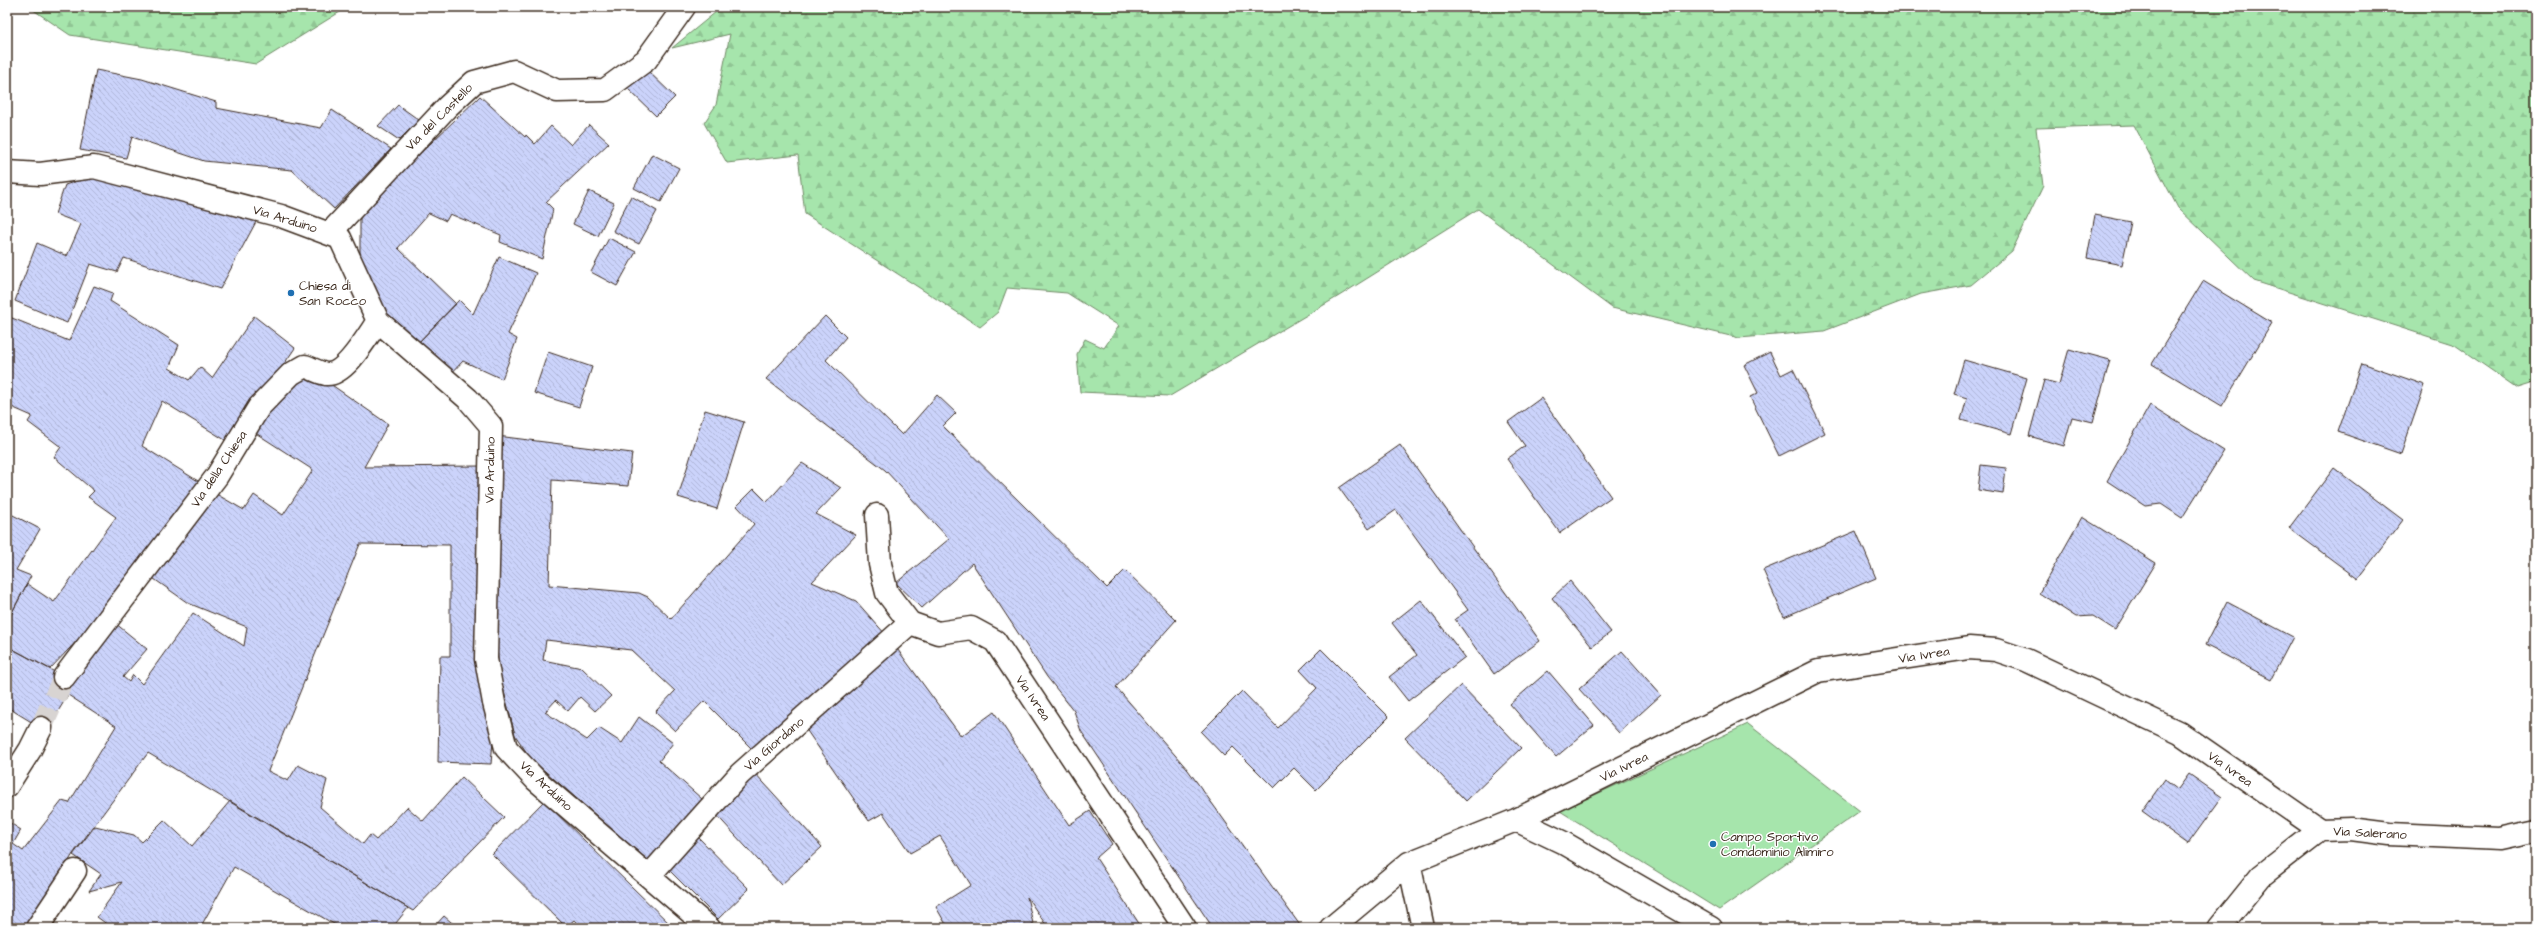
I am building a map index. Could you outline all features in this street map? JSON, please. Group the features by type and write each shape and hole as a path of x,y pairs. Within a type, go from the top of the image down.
{"street":[{"name":"Via del Castello","path":"330,233 447,107 474,82 514,71 557,91 605,90 646,60 684,7"},
{"name":"Via Arduino","path":"7,172 40,174 94,167 281,216 340,238 378,321 468,399 491,426 486,659 494,703 506,748 536,780 709,928"},
{"name":"Via della Chiesa","path":"64,677 217,476 259,407 291,374 305,366 326,374 336,372 349,361 378,321"},
{"path":"877,515 880,564 887,593 910,623"},
{"name":"Via Giordano","path":"649,876 740,774 910,623"},
{"name":"Via Ivrea","path":"910,623 938,634 971,628 995,641 1185,928"},
{"name":"Via Ivrea","path":"1331,928 1409,864 1516,820 1818,670 1969,648 1996,650 2026,660 2180,733 2320,830"},
{"path":"7,786 30,750 41,728"},
{"path":"1516,820 1564,843 1711,928"},
{"name":"Via Salerano","path":"2219,928 2261,876 2320,830 2351,829 2390,834 2499,839 2536,831"},
{"path":"1409,864 1423,928"},
{"path":"37,928 75,871"}],"green space":[{"path":"29,7 348,7 256,64 70,35"},
{"path":"722,7 2536,7 2536,382 2517,388 2455,345 2254,281 2178,208 2134,125 2036,128 2043,186 2012,251 1971,285 1921,294 1824,331 1739,338 1612,308 1478,209 1339,296 1170,396 1080,392 1077,354 1085,339 1104,348 1119,326 1067,293 1007,288 998,312 980,327 805,214 798,155 727,163 704,123 716,105 730,34 672,48"},
{"name":"Campo Sportivo Comdominio Alimiro","path":"1748,724 1860,811 1719,910 1560,811"}],"building":[{"path":"646,69 675,97 656,116 627,88"},
{"path":"96,70 142,79 216,102 216,108 321,128 332,110 391,149 334,209 292,170 204,161 132,137 126,158 80,150"},
{"path":"480,96 525,137 526,135 535,144 551,126 571,145 589,125 609,143 546,202 553,209 542,259 500,242 501,235 450,214 446,221 429,213 398,248 456,304 415,346 381,318 360,269 360,217 408,165"},
{"path":"398,105 419,120 399,140 378,126"},
{"path":"652,154 679,168 661,202 634,188"},
{"path":"92,176 257,220 220,289 124,258 117,272 90,264 67,323 15,301 37,243 67,256 81,224 55,214 65,185"},
{"path":"589,191 614,203 598,236 573,224"},
{"path":"631,196 657,211 639,244 613,231"},
{"path":"2095,215 2131,222 2122,265 2087,258"},
{"path":"609,238 636,252 617,286 591,272"},
{"path":"499,257 536,273 508,334 517,339 502,379 463,361 448,377 415,346 459,300 473,314"},
{"path":"2203,281 2272,323 2222,406 2152,364"},
{"path":"94,286 113,293 110,301 179,345 169,368 189,380 200,367 212,378 254,316 295,348 230,443 162,401 142,446 206,486 105,611 50,669 7,646 7,622 27,584 54,602 116,517 88,497 94,491 54,457 61,447 28,422 32,416 7,405 7,316 69,341"},
{"path":"825,316 846,337 826,360 902,435 937,395 956,413 943,426 1107,588 1125,570 1176,620 1116,687 1188,770 1302,928 1213,928 1081,731 1074,711 1047,677 972,563 922,608 896,583 949,539 885,470 766,379"},
{"path":"2069,349 2110,360 2093,422 2072,417 2064,446 2029,436 2044,380 2059,384"},
{"path":"548,352 592,367 579,407 534,393"},
{"path":"1770,352 1781,375 1793,369 1825,433 1779,456 1750,397 1758,393 1744,365"},
{"path":"1964,360 2027,378 2011,434 1961,420 1967,398 1954,394"},
{"path":"2362,363 2425,385 2401,454 2338,432"},
{"path":"313,372 388,424 364,467 482,466 494,729 491,764 438,762 440,656 450,656 450,545 360,544 268,771 288,781 298,765 327,780 320,807 363,844 370,835 376,840 407,807 423,821 462,777 504,817 413,911 148,753 73,854 28,928 7,928 7,821 21,830 13,844 23,851 62,801 69,803 116,726 68,695 46,731 7,707 7,646 64,677 115,623 147,649 123,677 129,682 133,675 142,684 193,613 244,646 247,627 188,603 147,574 211,491 244,510 254,495 283,515 313,470 251,430 277,399"},
{"path":"1541,398 1611,497 1560,533 1507,459 1525,446 1508,422"},
{"path":"2150,405 2224,451 2182,518 2161,504 2145,506 2107,481"},
{"path":"705,410 744,422 717,509 678,497"},
{"path":"497,436 632,453 628,486 552,480 549,585 639,593 648,597 671,619 754,524 737,506 754,489 767,502 802,463 841,488 816,514 856,535 812,582 856,601 886,635 755,752 704,701 675,731 655,712 675,691 631,650 546,640 543,660 582,668 611,696 595,711 580,697 568,711 556,700 545,712 587,740 599,728 622,743 639,717 673,743 659,761 702,799 650,862 531,759 515,735 500,676 496,640"},
{"path":"1400,445 1540,641 1494,674 1455,619 1468,610 1396,510 1369,529 1339,488"},
{"path":"1981,465 2006,468 2003,494 1978,490"},
{"path":"2334,468 2403,520 2358,579 2289,528"},
{"path":"7,512 40,529 16,570 31,576 7,622"},
{"path":"2082,517 2156,563 2115,630 2093,616 2076,617 2039,593"},
{"path":"1856,531 1876,578 1784,617 1763,570"},
{"path":"1570,581 1611,632 1592,647 1552,598"},
{"path":"1421,600 1465,657 1408,701 1389,677 1417,655 1392,623"},
{"path":"2227,602 2293,637 2271,679 2205,645"},
{"path":"895,646 961,736 994,712 1069,825 1090,811 1112,844 1096,858 1142,928 1048,928 1027,897 1034,928 948,928 936,907 971,885 940,836 910,853 883,813 869,821 803,725"},
{"path":"1321,649 1389,717 1316,790 1294,768 1274,788 1233,747 1224,756 1201,732 1242,691 1278,728 1317,688 1300,670"},
{"path":"1622,651 1661,695 1619,733 1579,689"},
{"path":"1548,671 1594,725 1556,757 1510,704"},
{"path":"1461,685 1521,748 1466,801 1405,738"},
{"path":"754,772 822,847 781,885 712,810"},
{"path":"2189,774 2222,797 2188,844 2142,811 2165,779 2178,789"},
{"path":"230,801 408,908 392,928 341,928 234,867 200,928 112,928 97,917 122,882 89,891 101,874 73,855 95,826 134,835 142,842 164,820 192,846"},
{"path":"544,801 674,928 583,928 574,920 566,927 492,854"},
{"path":"697,836 749,889 718,919 666,867"},
{"path":"444,916 458,928 433,928"},
{"path":"1931,921 1942,928 1927,928"}],"tunnel":[{"path":"41,728 64,677"}],"place":[{"name":"Chiesa di San Rocco","path":"291,293"},
{"name":"Campo Sportivo Comdominio Alimiro","path":"1713,844"}]}
